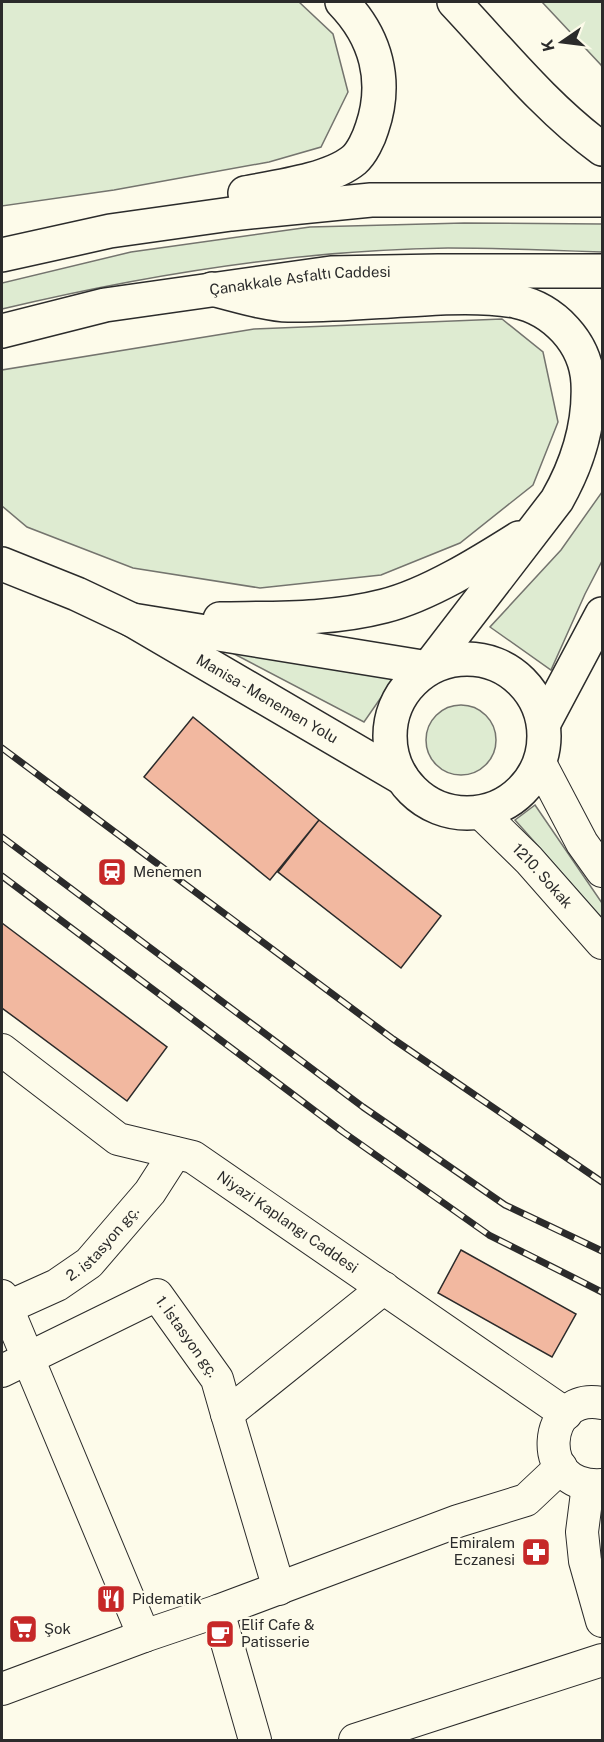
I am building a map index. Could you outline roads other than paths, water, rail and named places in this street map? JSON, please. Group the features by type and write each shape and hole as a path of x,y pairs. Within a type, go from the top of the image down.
{"highway":[{"path":"2,239 115,212 286,186 329,173 355,159 369,137 380,91 376,62 367,34 342,2"},
{"path":"454,2 547,102 577,130 603,149"},
{"path":"2,255 110,231 231,214 370,200 603,200"},
{"name":"Çanakkale Asfaltı Caddesi","path":"2,331 105,305 331,273 603,271"},
{"path":"212,289 285,305 462,297 516,302 542,311 560,323 575,342 587,366 587,415 583,441 572,474 557,500 428,668"},
{"path":"132,620 323,617 385,606 426,590 492,555 534,529"},
{"name":"Manisa - Menemen Yolu","path":"2,564 77,594 132,620 402,778"},
{"path":"544,723 603,614"},
{"name":"Manisa - Menemen Yolu","path":"132,620 428,668"},
{"name":"Manisa - Menemen Yolu","path":"469,658 490,661 509,670 526,684 538,703 544,723 545,743 540,763 526,786 506,803 481,813 459,813 436,807 417,795 402,778 393,759 389,739 392,718 399,698 411,681 428,668 447,660 469,658"}],"street":[{"path":"540,763 582,843 603,871"},
{"name":"1210. Sokak","path":"481,813 529,860 603,943"},
{"name":"Niyazi Kaplangı Caddesi","path":"2,1050 118,1139 193,1157 566,1414"},
{"name":"2. istasyon gç.","path":"4,1302 57,1285 89,1263 150,1192 175,1153"},
{"path":"227,1414 384,1288"},
{"name":"1. İstasyon gç.","path":"14,1365 157,1295 218,1379 279,1588"},
{"path":"4,1302 14,1365 144,1636"},
{"path":"603,1403 581,1404 566,1414 554,1434 553,1448 556,1461 564,1473 576,1481 596,1485 582,1532 585,1561 603,1621"},
{"path":"2,1689 458,1521 526,1500 561,1467"},
{"path":"218,1611 255,1740"},
{"path":"355,1740 603,1660"}],"railway":[{"path":"2,748 393,1039 602,1182"},
{"path":"2,837 363,1107 505,1205 602,1251"},
{"path":"2,876 343,1132 489,1235 602,1292"}],"place":[{"name":"Menemen","path":"112,872"},
{"name":"Emiralem Eczanesi","path":"536,1552"},
{"name":"Pidematik","path":"111,1599"},
{"name":"Şok","path":"23,1629"},
{"name":"Elif Cafe & Patisserie","path":"220,1634"}]}
